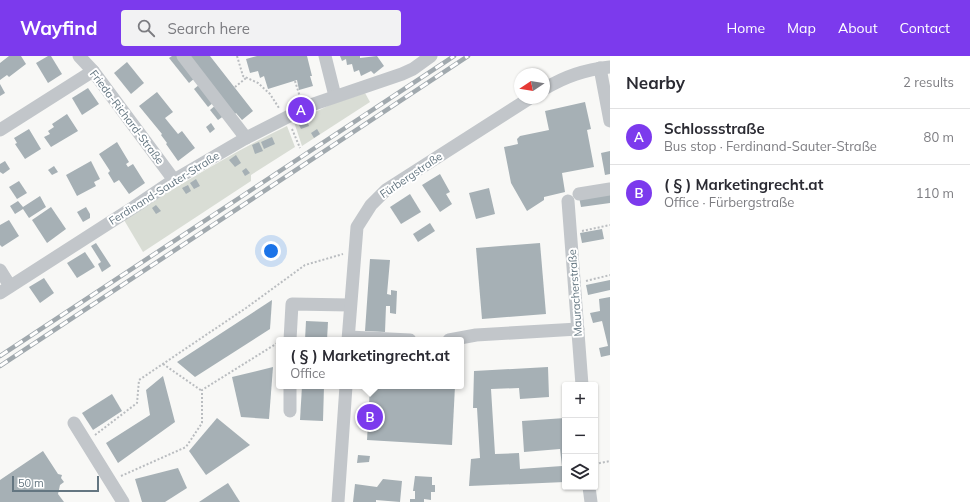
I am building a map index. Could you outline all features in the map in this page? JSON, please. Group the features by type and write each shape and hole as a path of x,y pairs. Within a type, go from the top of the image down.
{"street":[{"name":"Frieda-Richard-Straße","path":"79,56 93,72 174,180"},
{"path":"183,56 246,138"},
{"path":"325,56 335,96"},
{"name":"Ferdinand-Sauter-Straße","path":"5,290 174,180 246,138 303,109 335,96 414,69 431,56"},
{"path":"550,86 563,78 605,67 610,121"},
{"path":"0,130 93,72"},
{"name":"Fürbergstraße","path":"348,337 354,250 357,227 364,213 386,190 521,104"},
{"name":"Mauracherstraße","path":"582,382 571,234 574,197 610,189"},
{"path":"0,270 5,290"},
{"path":"290,337 292,304 350,305"},
{"path":"464,337 476,335 578,329"},
{"path":"290,389 290,411"},
{"path":"338,502 346,389"},
{"path":"74,423 123,502"},
{"path":"589,490 591,502"}],"path":[{"path":"236,56 241,72 246,78 258,83 275,101"},
{"path":"234,87 246,78"},
{"path":"295,81 303,109"},
{"path":"287,117 300,148"},
{"path":"571,234 610,225"},
{"path":"86,442 137,403 139,380 246,308 305,265 354,250"},
{"path":"574,283 610,276"},
{"path":"202,391 276,344"},
{"path":"163,364 202,391"},
{"path":"110,481 186,447 202,423 202,391"},
{"path":"598,463 610,461"}],"shaded area":[{"path":"365,93 370,102 302,146 294,122 332,104"},
{"path":"287,126 295,147 251,175 251,181 143,252 124,220 204,171"}],"building":[{"path":"9,56 21,56 26,64 9,77 7,75 0,80 0,63"},
{"path":"48,56 51,56 62,74 48,83 36,63"},
{"path":"172,56 178,56 195,78 189,83 169,58"},
{"path":"188,56 210,56 253,111 242,120 236,113 235,114"},
{"path":"257,56 307,56 313,86 299,90 297,80 268,89 264,76 260,78 258,71 250,73 246,59"},
{"path":"340,56 360,56 360,58 377,56 384,66 374,74 371,71 361,76 359,70 354,72 352,64 347,65 346,59 342,61"},
{"path":"127,62 144,83 131,94 114,73"},
{"path":"0,84 5,93 0,96"},
{"path":"200,84 214,102 208,107 194,89"},
{"path":"88,88 99,104 82,115 72,98"},
{"path":"157,92 173,112 165,118 178,134 182,131 195,148 178,161 166,144 167,143 161,135 162,134 139,106"},
{"path":"585,102 591,129 587,130 594,167 562,173 565,192 544,197 544,200 527,211 511,183 504,147 518,144 517,139 520,136 549,130 545,111"},
{"path":"217,104 225,115 218,120 210,110"},
{"path":"67,114 78,131 51,147 44,137 50,134 48,131 54,127 52,124"},
{"path":"306,118 309,126 301,129 297,121"},
{"path":"211,123 215,129 210,133 206,127"},
{"path":"29,129 41,149 25,159 15,144 17,143 14,138"},
{"path":"317,129 320,134 314,138 311,133"},
{"path":"272,137 275,144 264,149 261,142"},
{"path":"117,142 129,162 126,164 128,167 133,164 145,183 129,194 119,180 114,183 108,173 110,171 99,154"},
{"path":"259,142 263,151 255,154 252,145"},
{"path":"610,151 610,174 605,175 601,153"},
{"path":"236,155 241,163 235,167 229,160"},
{"path":"5,161 10,169 3,174 0,172 0,164"},
{"path":"91,161 100,179 94,182 96,186 77,196 66,175"},
{"path":"54,166 58,172 52,175 48,170"},
{"path":"246,168 250,173 245,176 242,171"},
{"path":"440,174 450,192 446,194 452,204 440,212 422,185"},
{"path":"196,179 200,186 194,189 190,183"},
{"path":"19,181 27,193 17,199 9,187"},
{"path":"188,185 191,191 186,194 182,188"},
{"path":"489,188 495,214 476,219 469,193"},
{"path":"610,193 610,203 581,207 579,197"},
{"path":"410,194 421,212 401,224 390,207"},
{"path":"40,196 46,207 29,218 23,209 15,214 10,206 18,201 23,207"},
{"path":"156,205 161,211 156,214 152,208"},
{"path":"51,207 66,229 47,243 32,220"},
{"path":"86,207 90,214 90,218 83,222 77,212"},
{"path":"9,220 19,236 2,247 0,245 0,225"},
{"path":"430,223 435,231 418,242 413,234"},
{"path":"602,229 604,239 582,243 580,233"},
{"path":"96,243 111,266 102,272 98,264 101,262 91,246"},
{"path":"540,243 546,314 482,319 476,248"},
{"path":"85,252 95,267 77,278 67,263"},
{"path":"370,259 390,260 387,294 391,295 391,290 397,291 396,314 390,313 390,306 386,306 385,332 365,331"},
{"path":"44,278 54,293 40,303 29,287"},
{"path":"610,280 610,290 588,295 586,285"},
{"path":"610,297 610,355 601,357 599,348 608,346 602,321 593,323 590,313 600,311 599,299"},
{"path":"272,300 270,329 195,377 177,362"},
{"path":"306,321 328,322 327,337 305,337"},
{"path":"273,367 269,419 241,417 232,377"},
{"path":"548,367 549,397 520,399 519,388 491,389 495,454 519,453 520,469 562,466 562,482 469,486 471,459 480,458 477,408 473,408 474,371"},
{"path":"163,376 175,422 118,463 106,443 150,415 146,390"},
{"path":"302,389 324,389 323,421 300,420"},
{"path":"370,389 455,389 452,445 367,440"},
{"path":"112,394 122,411 93,430 82,413"},
{"path":"217,418 250,445 206,475 189,451"},
{"path":"562,418 562,466 560,449 524,452 522,421"},
{"path":"43,451 58,474 62,475 61,478 64,482 60,485 58,494 64,502 0,502 0,480"},
{"path":"358,455 370,456 369,462 357,463"},
{"path":"178,468 187,488 165,502 142,502 135,479"},
{"path":"415,476 432,477 432,485 435,485 435,492 431,492 431,500 424,499 424,502 410,502 410,499 415,499 415,491 413,491"},
{"path":"383,479 402,481 400,502 376,500 376,502 353,502 355,484 377,487"},
{"path":"228,483 240,502 199,502 214,492"}],"railway":[{"path":"0,356 454,56"},
{"path":"0,366 468,56"}],"place":[{"name":"Schlossstraße","path":"301,110"},
{"name":"( § ) Marketingrecht.at","path":"370,417"}]}
